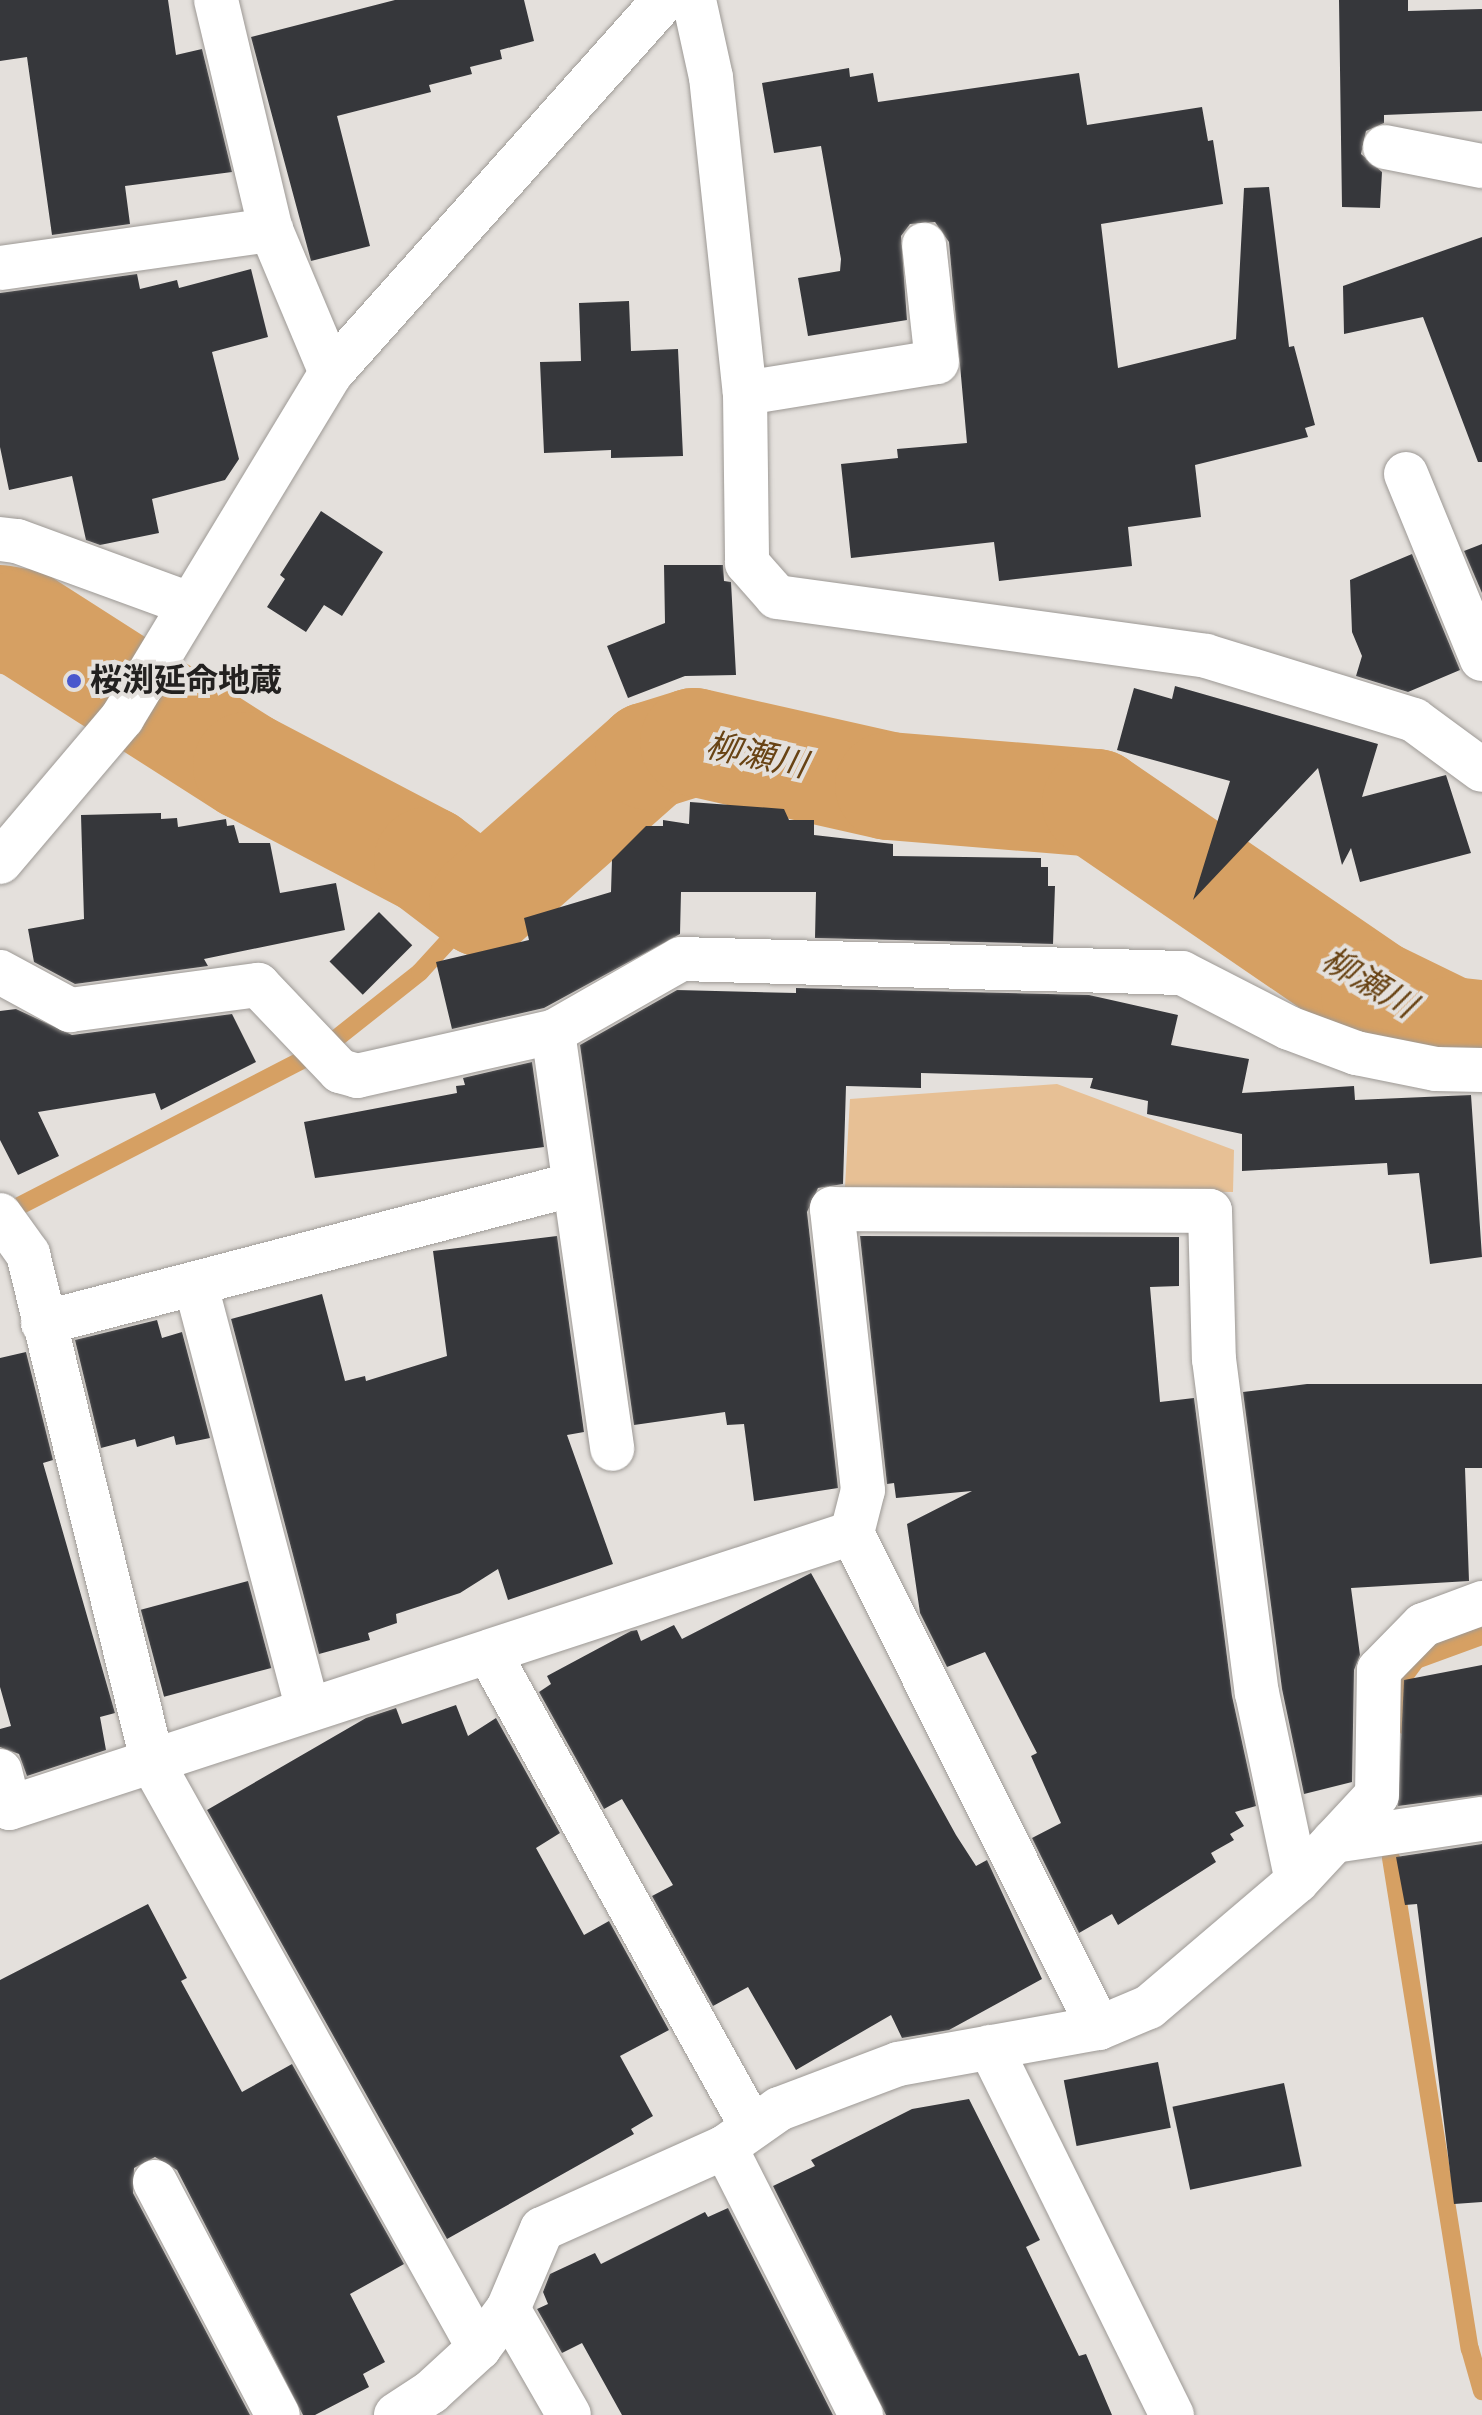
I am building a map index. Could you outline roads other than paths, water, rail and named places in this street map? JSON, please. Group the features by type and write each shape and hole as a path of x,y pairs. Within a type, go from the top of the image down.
{"street":[{"path":"216,0 271,230 331,373"},
{"path":"0,862 122,718 331,373 664,0"},
{"path":"694,0 711,77 745,393 747,563 777,597 1206,656 1414,720 1475,755"},
{"path":"1385,147 1482,166"},
{"path":"0,268 271,230"},
{"path":"745,393 937,362 924,245"},
{"path":"1406,474 1482,659"},
{"path":"0,539 17,541 189,604"},
{"path":"0,972 70,1010 258,985 340,1071 357,1076 553,1032 681,959 1182,973 1289,1028 1356,1053 1436,1069 1482,1070"},
{"path":"553,1032 571,1185 612,1449"},
{"path":"43,1323 196,1286 571,1185"},
{"path":"1099,2028 852,1533 863,1490 832,1209 1210,1211 1214,1359 1253,1663 1297,1881"},
{"path":"12,1244 43,1323 153,1764 479,2348"},
{"path":"196,1286 308,1709"},
{"path":"0,1771 9,1808 153,1764 308,1709 489,1653 852,1533"},
{"path":"396,2415 431,2392 479,2348 508,2309 542,2229 738,2137 779,2109 898,2064 1099,2028 1149,2007 1297,1881 1377,1795 1379,1670 1423,1625 1482,1603"},
{"path":"489,1653 738,2137 861,2415"},
{"path":"1334,1841 1482,1819"},
{"path":"990,2047 1172,2415"},
{"path":"155,2182 278,2415"},
{"path":"508,2309 569,2415"}],"waterway":[{"name":"柳瀬川","path":"0,619 23,623 247,766 428,861 483,903 649,756 694,742 889,786 1096,803 1375,994 1451,1031 1482,1034"},
{"path":"0,1216 323,1049 420,972 483,903"},
{"path":"1406,1726 1400,1682 1416,1660 1482,1636"},
{"path":"1391,1858 1470,2349 1482,2391"}],"place":[{"name":"桜渕延命地蔵","path":"74,681"}]}
